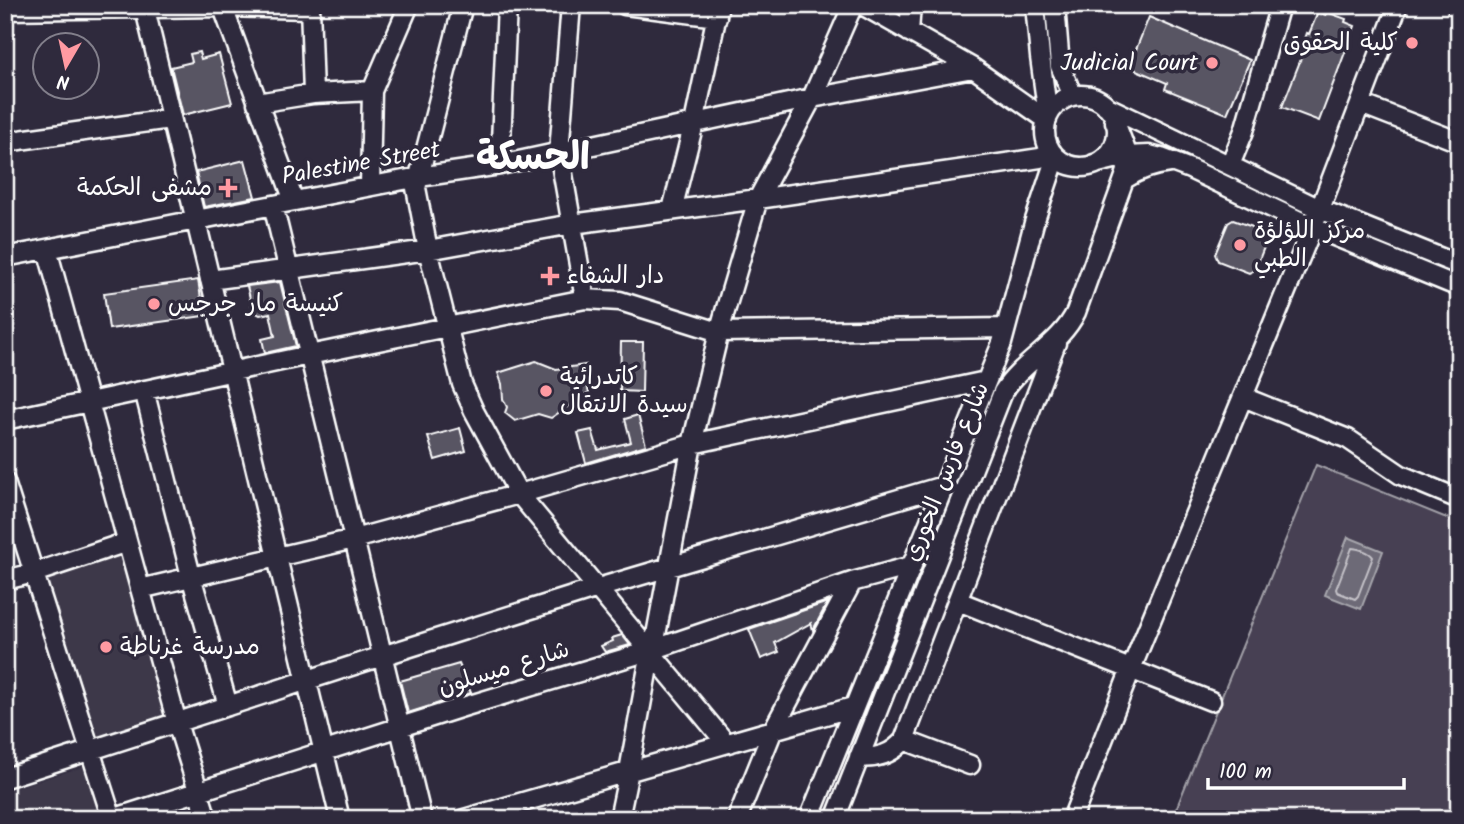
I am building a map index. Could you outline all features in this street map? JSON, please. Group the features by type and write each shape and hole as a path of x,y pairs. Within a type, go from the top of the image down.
{"street":[{"path":"370,186 372,91 409,5"},
{"path":"463,5 416,188 428,250 458,370 468,398 519,494 726,743"},
{"path":"500,165 507,5"},
{"path":"570,5 559,152 585,299"},
{"path":"625,5 718,11 672,210"},
{"path":"619,819 649,651 656,635 692,444 719,332 758,199 812,98 853,5"},
{"path":"862,5 973,68 1048,118"},
{"path":"909,32 911,5"},
{"path":"1035,5 1048,118 1046,139 1054,155 1062,162 1074,166 1126,156 1149,155 1181,164 1312,227 1459,287"},
{"path":"1055,5 1060,66 1073,96"},
{"path":"1230,165 1244,131 1280,5"},
{"path":"1072,819 1320,209 1398,5"},
{"path":"222,6 294,201"},
{"path":"144,7 340,819"},
{"path":"5,10 310,7 313,94"},
{"name":"Palestine Street","path":"5,257 370,186 500,165 812,98 973,68"},
{"path":"257,103 313,94 372,91"},
{"path":"1048,118 1059,103 1073,96 1091,97 1320,209 1459,265"},
{"path":"1361,104 1459,142"},
{"path":"1094,164 1106,157 1116,134 1115,122 1106,106"},
{"path":"5,142 170,118"},
{"name":"شارع فارس الخوري","path":"835,819 1003,392 1016,375 1068,326 1076,312 1127,171 1126,156 1115,122"},
{"path":"210,280 428,250 572,224 1054,155"},
{"path":"809,819 1006,328 1054,155"},
{"path":"1125,179 1148,167 1181,164"},
{"path":"273,205 422,819"},
{"path":"47,249 177,723 207,819"},
{"path":"5,420 585,299 620,301 719,332 1006,328"},
{"path":"859,757 882,756 894,750 904,740 1059,335"},
{"path":"140,589 354,539 692,444 986,381"},
{"path":"144,390 191,576 228,706"},
{"path":"1243,397 1348,439 1401,475 1459,499"},
{"path":"5,482 112,819"},
{"path":"5,778 598,588 943,486"},
{"path":"5,580 127,542"},
{"name":"شارع ميسلون","path":"112,819 399,727 649,651 852,582 911,566"},
{"path":"737,819 773,730 852,582"},
{"path":"957,601 1211,701"},
{"path":"464,819 853,707"},
{"path":"904,740 970,765"}],"shaded area":[{"path":"1316,465 1459,523 1459,819 1172,819"},
{"name":"مدرسة غرناطة","path":"120,555 169,716 92,739 43,578"},
{"path":"85,766 98,813 65,819 10,819 5,791"},
{"path":"198,792 207,819 112,819"}],"water":[{"path":"1348,537 1383,551 1361,609 1325,595"}],"building":[{"path":"1318,12 1326,15 1327,12 1346,19 1345,22 1355,26 1319,121 1282,107 1306,46 1303,45 1307,33 1309,34"},
{"name":"Judicial Court","path":"1149,17 1250,60 1227,114 1165,89 1167,83 1129,67"},
{"path":"199,52 201,59 219,54 232,103 183,115 171,67 192,62 190,54"},
{"path":"245,160 255,197 204,207 196,172"},
{"path":"1233,220 1264,231 1268,237 1255,270 1249,273 1218,261 1215,254 1228,223"},
{"name":"كنيسة مار جرجس","path":"198,280 204,316 109,329 104,293"},
{"path":"280,282 296,346 265,353 262,339 275,336 270,313 260,315 253,311 247,286"},
{"path":"621,342 643,342 642,392 620,391"},
{"name":"كاتدرائية سيدة الانتقال","path":"536,361 556,369 586,365 589,392 551,418 538,414 515,421 505,413 507,407 498,373"},
{"path":"638,415 646,445 586,463 578,433 592,430 598,450 631,442 625,419"},
{"path":"460,428 466,451 435,460 428,437"},
{"path":"828,602 813,630 811,623 775,643 779,652 761,659 749,629"},
{"path":"622,635 630,645 605,652 601,646"},
{"path":"459,664 471,693 408,713 400,681"}],"place":[{"name":"كلية الحقوق","path":"1412,43"},
{"name":"Judicial Court","path":"1212,63"},
{"name":"مشفى الحكمة","path":"228,188"},
{"name":"مركز اللؤلؤة الطبي","path":"1240,245"},
{"name":"دار الشفاء","path":"550,276"},
{"name":"كنيسة مار جرجس","path":"154,304"},
{"name":"كاتدرائية سيدة الانتقال","path":"546,391"},
{"name":"مدرسة غرناطة","path":"106,647"}],"district":[{"name":"الحسكة","path":"533,159"}]}
